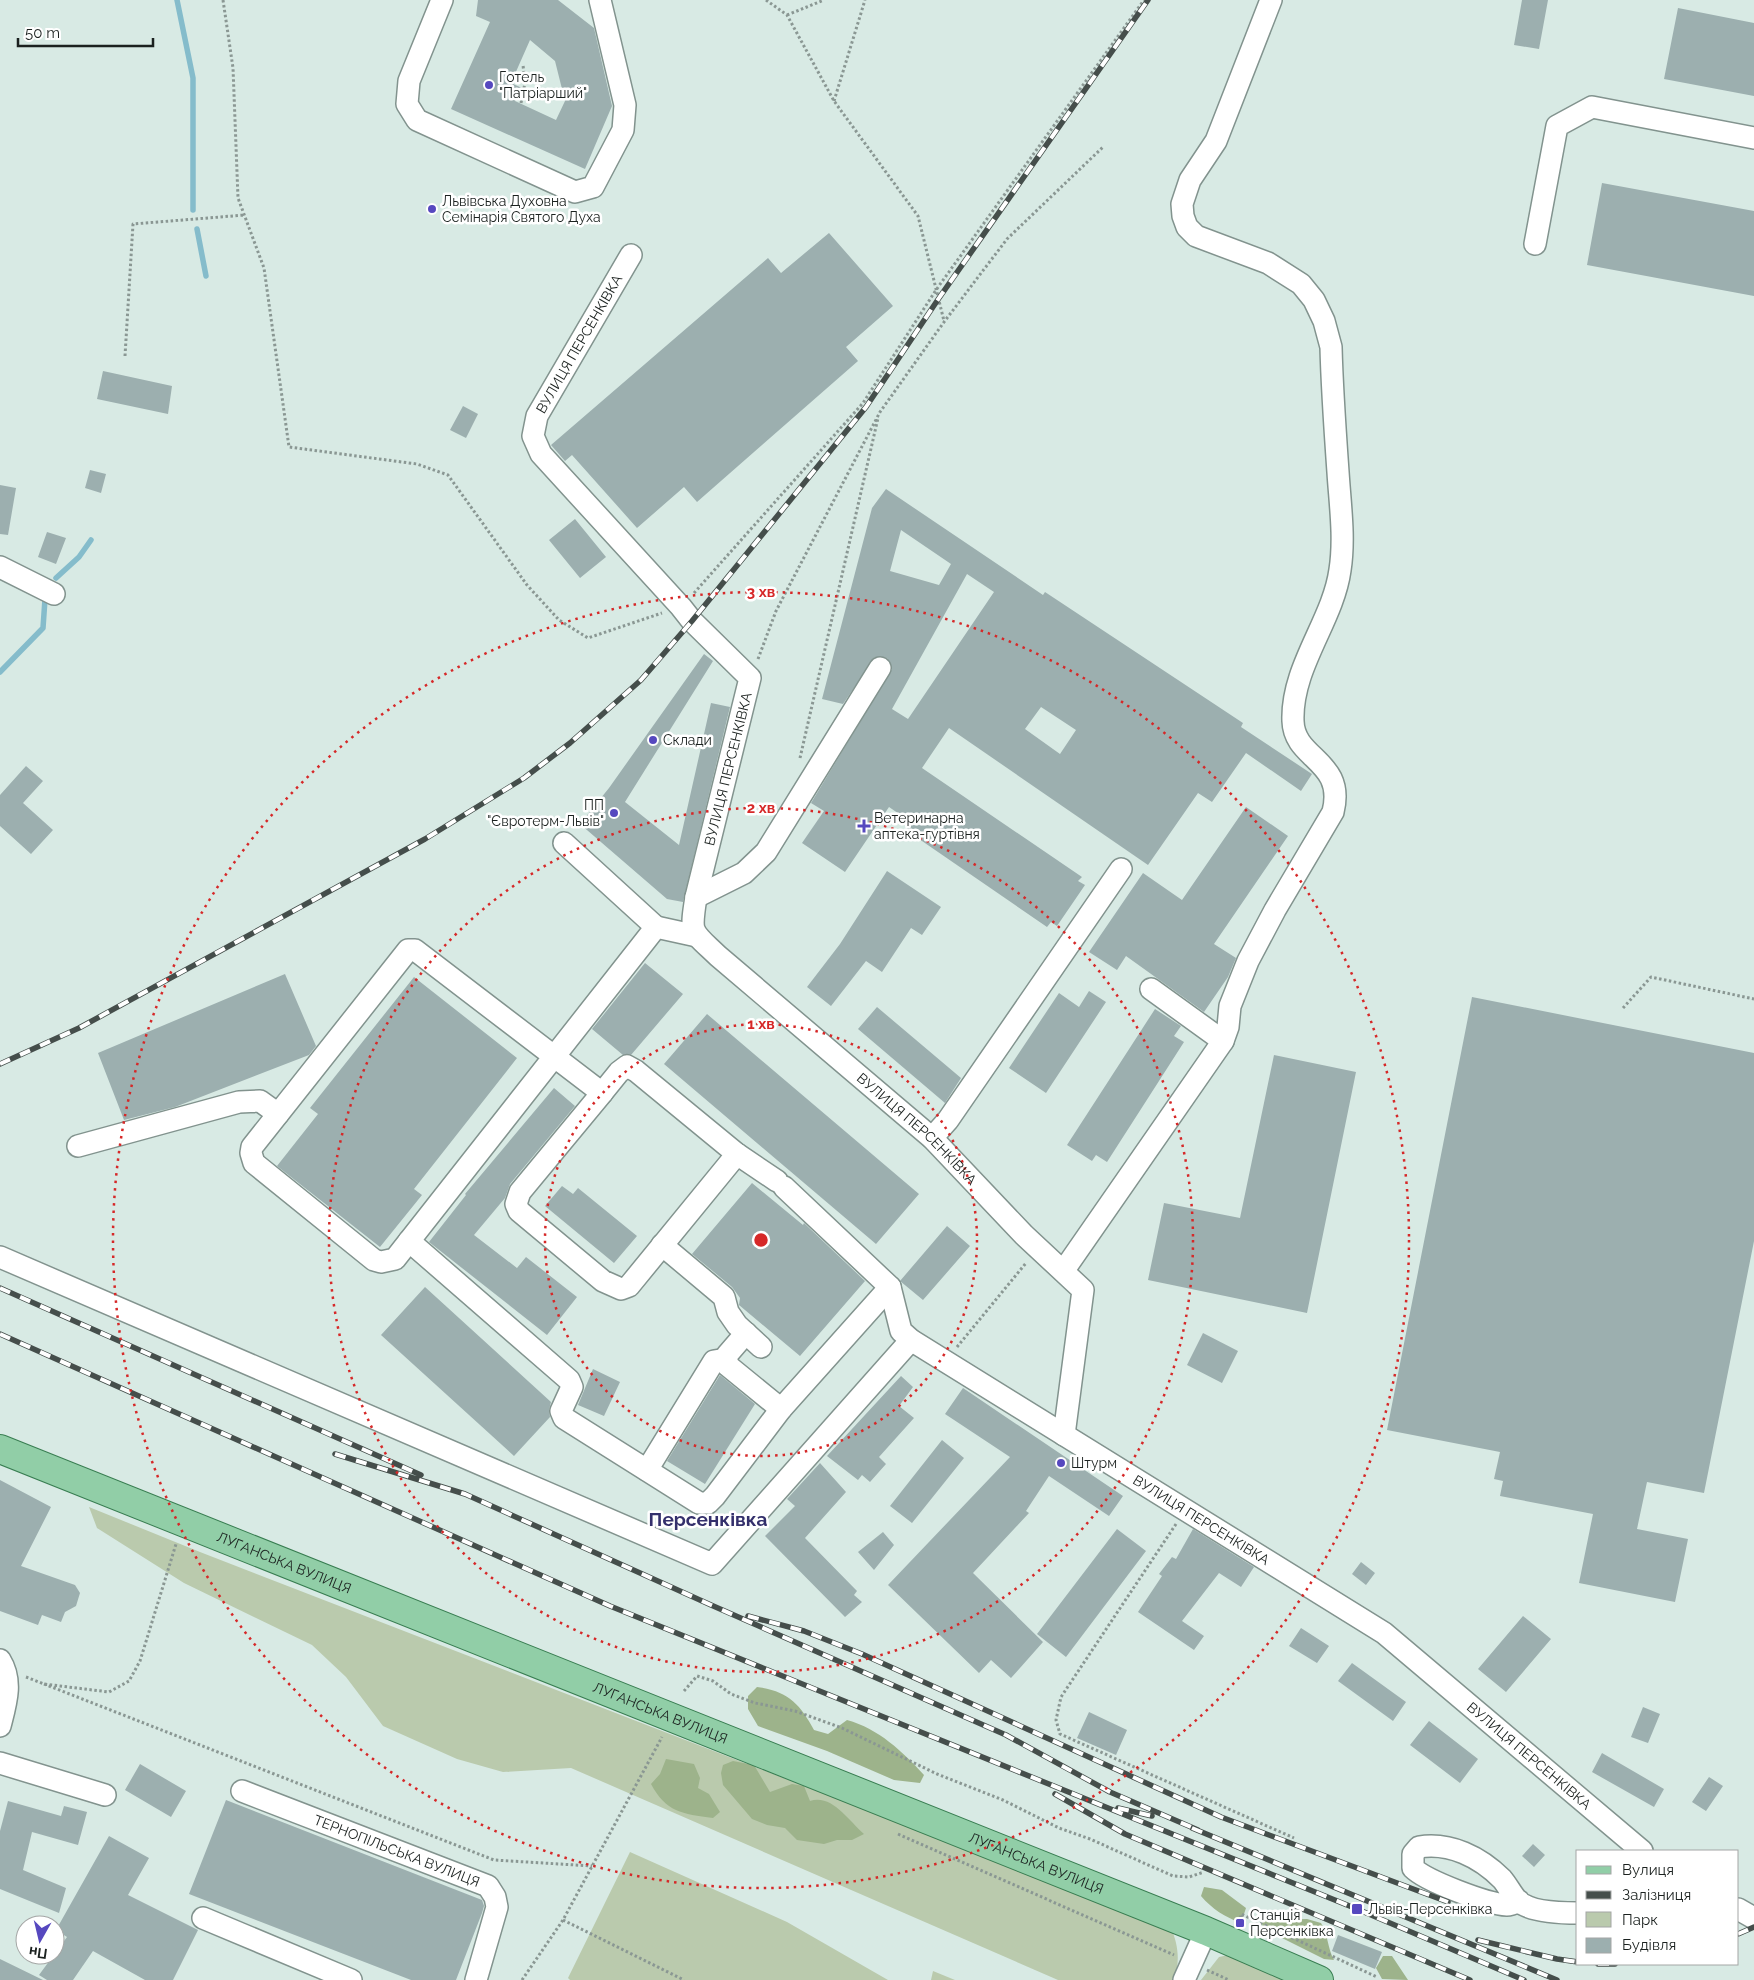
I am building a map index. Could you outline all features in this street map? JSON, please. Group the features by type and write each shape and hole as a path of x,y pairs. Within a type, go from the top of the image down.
{"main road":[{"name":"ЛУГАНСЬКА ВУЛИЦЯ","path":"0,1449 1206,1931 1319,1980"}],"street":[{"path":"442,0 409,81 406,104 417,120 574,192 593,187 623,130 626,104 600,0"},
{"path":"1064,1270 1223,1041 1228,1027 1230,1006 1248,961 1275,910 1330,818 1335,804 1334,788 1327,771 1298,742 1294,731 1293,719 1298,687 1336,590 1341,562 1342,525 1331,347 1324,321 1314,300 1301,284 1285,272 1268,263 1196,236 1187,227 1183,216 1182,204 1190,180 1216,141 1271,0"},
{"path":"1535,244 1557,126 1592,107 1754,138"},
{"name":"ВУЛИЦЯ ПЕРСЕНКІВКА","path":"631,255 537,416 533,436 541,454 692,621 750,678 696,897 691,926 697,936 932,1138 1039,1248 1083,1290 1084,1296 1064,1435 1384,1633 1641,1850"},
{"path":"0,567 54,594"},
{"path":"696,897 744,873 766,852 880,668"},
{"path":"564,844 656,927 697,936"},
{"path":"932,1138 948,1120 1121,869"},
{"path":"602,1092 555,1057 415,950 408,950 252,1147 251,1153 254,1163 374,1260 381,1262 395,1259 555,1057 656,927"},
{"path":"1151,989 1223,1041"},
{"path":"737,1154 629,1286 621,1289 602,1281 519,1211 516,1204 520,1192 602,1092 619,1072 627,1066 636,1071 737,1154 781,1184 890,1288 901,1331 911,1340 1064,1435"},
{"path":"78,1146 239,1102 260,1101 278,1114"},
{"path":"409,1241 569,1380 572,1387 560,1414 564,1418 700,1503 708,1502 781,1409 890,1288"},
{"path":"647,1470 714,1361 726,1359 754,1340 728,1312 724,1297 662,1245"},
{"path":"0,1257 712,1564 911,1340"},
{"path":"726,1359 727,1365 781,1409"},
{"path":"0,1726 8,1695 3,1666"},
{"path":"0,1764 105,1796"},
{"name":"ТЕРНОПІЛЬСЬКА ВУЛИЦЯ","path":"242,1791 488,1886 495,1897 496,1907 476,1980"},
{"path":"1518,1901 1541,1911 1576,1913"},
{"path":"1739,1910 1754,1918"},
{"path":"203,1918 351,1980"},
{"path":"1188,1971 1206,1931"}],"path":[{"path":"223,0 233,68 238,198 264,268 289,447 417,464 448,475 527,585 559,620 588,638 681,607 863,403 936,290 1144,0"},
{"path":"766,0 787,15 834,102 918,216 944,322"},
{"path":"787,15 824,0"},
{"path":"834,102 865,0"},
{"path":"521,104 525,83 522,65"},
{"path":"750,678 776,611 880,412 944,322 1007,239 1103,147"},
{"path":"125,356 133,224 245,215"},
{"path":"808,784 799,763 880,412"},
{"path":"1623,1008 1651,977 1754,999"},
{"path":"945,1361 1039,1248"},
{"path":"1186,1510 1060,1697 1056,1720 1060,1734 1294,1838"},
{"path":"44,1684 109,1692 129,1681 140,1661 177,1538"},
{"path":"3,1666 44,1684 494,1860 592,1866"},
{"path":"684,1691 697,1676 713,1681 731,1694 755,1704 795,1712 842,1728 937,1774 1003,1800 1059,1828 1090,1839 1173,1876 1189,1877 1204,1872"},
{"path":"522,1980 562,1920 665,1732"},
{"path":"892,1832 1188,1971 1229,1980"},
{"path":"1240,1924 1241,1914 1377,1977"},
{"path":"562,1920 684,1980"}],"green space":[{"path":"89,1507 200,1552 1171,1928 1178,1954 1173,1980 1058,1980 571,1768 503,1772 457,1759 383,1726 346,1677 312,1645 184,1583 97,1528"},
{"path":"757,1687 777,1692 792,1700 804,1713 814,1730 828,1734 847,1720 880,1735 898,1749 924,1775 920,1783 894,1780 827,1751 758,1726 748,1709 748,1696"},
{"path":"666,1759 694,1764 700,1778 698,1788 709,1794 720,1812 713,1818 692,1815 676,1810 663,1801 651,1784 660,1774"},
{"path":"733,1761 754,1765 770,1792 792,1784 804,1786 810,1801 825,1801 833,1805 864,1834 852,1840 837,1840 824,1844 797,1840 785,1828 767,1825 752,1819 723,1785 721,1773 723,1765"},
{"path":"630,1852 787,1922 888,1980 570,1980 568,1978"},
{"path":"1204,1887 1222,1890 1246,1908 1241,1923 1219,1912 1205,1901 1201,1896"},
{"path":"1261,1910 1270,1912 1277,1920 1307,1919 1321,1923 1334,1960 1324,1959 1264,1929 1260,1919"},
{"path":"1228,1955 1284,1980 1201,1980 1219,1957"},
{"path":"1383,1956 1392,1956 1408,1980 1382,1979 1376,1968"},
{"path":"933,1971 955,1980 931,1980"}],"building":[{"name":"Готель \"Патріарший\"","path":"478,0 558,0 594,28 612,106 585,169 451,109 490,22 476,16","holes":["530,40 555,61 565,101 556,120 515,101 522,88 511,83"]},
{"path":"1522,0 1548,0 1539,49 1514,45"},
{"path":"1678,8 1754,23 1754,96 1664,79"},
{"path":"1602,183 1754,211 1754,296 1587,265"},
{"path":"829,233 893,306 846,347 858,361 697,502 684,487 637,528 572,455 565,461 551,445 768,258 781,273"},
{"path":"103,371 172,386 168,414 97,399"},
{"path":"463,406 478,414 466,438 450,430"},
{"path":"90,470 106,474 101,493 85,488"},
{"path":"0,485 16,488 8,535 0,534"},
{"path":"886,489 1043,595 1045,592 1243,723 1241,727 1312,774 1301,791 1246,753 1212,802 1198,793 1148,865 949,728 922,768 1082,877 1078,881 1085,885 1057,926 1051,922 1047,927 906,830 911,822 889,807 845,872 802,843 824,811 811,803 892,669 887,658 875,657 843,704 822,699 872,508","holes":["901,530 951,564 939,585 890,571","967,574 994,592 908,719 892,709","1041,707 1076,730 1060,754 1025,729"]},
{"path":"575,519 606,557 580,578 549,540"},
{"path":"47,532 66,538 56,564 38,557"},
{"name":"ПП \"Євротерм-Львів\"","path":"704,654 713,661 625,802 679,845 711,703 730,707 683,902 667,899 580,824 609,788"},
{"path":"26,766 43,781 23,803 53,830 31,854 0,826 0,795"},
{"path":"1246,807 1288,836 1214,944 1236,958 1228,977 1204,1012 1126,956 1117,970 1089,952 1143,873 1182,900"},
{"path":"887,871 941,907 922,935 911,928 882,972 866,961 831,1006 807,987 840,944"},
{"path":"645,963 683,994 631,1055 623,1055 592,1029"},
{"path":"285,974 316,1046 309,1055 175,1107 124,1120 98,1053"},
{"path":"414,977 517,1058 414,1189 422,1195 380,1247 277,1166 318,1114 310,1108"},
{"path":"1089,991 1106,1002 1046,1093 1009,1068 1059,993 1079,1007"},
{"path":"1472,997 1754,1053 1754,1241 1704,1493 1647,1482 1637,1529 1688,1539 1675,1602 1579,1583 1593,1514 1500,1496 1503,1481 1494,1479 1500,1452 1387,1430"},
{"path":"877,1007 961,1078 945,1103 858,1029"},
{"path":"1155,1009 1181,1026 1174,1036 1184,1042 1107,1162 1096,1155 1092,1161 1067,1145"},
{"path":"707,1014 919,1194 876,1244 664,1064"},
{"path":"1274,1055 1356,1072 1307,1313 1148,1280 1164,1203 1240,1218"},
{"path":"554,1088 575,1106 510,1184 505,1198 474,1235 517,1268 526,1257 577,1297 547,1335 429,1242 465,1194"},
{"path":"752,1183 803,1225 804,1223 865,1281 800,1356 739,1305 740,1298 732,1287 692,1254"},
{"path":"562,1186 573,1194 578,1188 637,1236 614,1263 545,1206"},
{"path":"947,1226 970,1246 923,1300 900,1281"},
{"path":"425,1287 551,1402 550,1417 514,1456 381,1335"},
{"path":"1203,1333 1238,1351 1222,1383 1187,1365"},
{"path":"593,1369 620,1382 604,1416 578,1405"},
{"path":"720,1375 755,1404 705,1484 667,1461"},
{"path":"901,1376 913,1387 899,1406 914,1418 879,1457 886,1464 870,1482 862,1475 858,1480 827,1456"},
{"path":"963,1388 1123,1496 1109,1516 1049,1476 1026,1511 1029,1513 973,1573 1043,1642 1011,1678 991,1660 979,1673 888,1585 1010,1457 945,1414"},
{"path":"942,1440 964,1458 912,1523 890,1506"},
{"path":"820,1463 846,1492 805,1538 857,1591 854,1595 862,1602 845,1617 765,1536 795,1506 787,1499"},
{"path":"0,1480 51,1507 21,1566 75,1585 80,1593 76,1606 65,1612 61,1622 42,1615 38,1625 0,1611"},
{"path":"1117,1529 1146,1551 1066,1657 1037,1634"},
{"path":"1193,1529 1254,1567 1241,1587 1219,1573 1182,1621 1204,1636 1194,1650 1138,1612 1162,1576 1159,1574 1172,1557 1176,1559"},
{"path":"883,1532 894,1545 874,1570 858,1552"},
{"path":"1361,1562 1375,1573 1366,1585 1352,1574"},
{"path":"1523,1616 1551,1639 1506,1692 1478,1669"},
{"path":"1301,1628 1329,1646 1317,1663 1289,1646"},
{"path":"1352,1663 1406,1702 1393,1721 1338,1681"},
{"path":"1643,1707 1660,1714 1648,1743 1631,1737"},
{"path":"1089,1712 1127,1730 1116,1755 1077,1738"},
{"path":"1429,1721 1478,1759 1460,1783 1410,1745"},
{"path":"1602,1753 1664,1789 1654,1807 1592,1772"},
{"path":"140,1764 186,1791 171,1817 125,1790"},
{"path":"1709,1777 1723,1786 1706,1811 1692,1802"},
{"path":"226,1800 482,1900 484,1906 482,1913 456,1980 411,1980 189,1894"},
{"path":"8,1801 61,1816 64,1806 87,1812 78,1845 32,1832 23,1870 66,1888 59,1913 0,1889 0,1831"},
{"path":"109,1836 149,1858 128,1895 198,1930 173,1980 145,1980 93,1951 73,1980 47,1980 39,1975 46,1965 65,1965 65,1940 67,1937 65,1936 64,1915"},
{"path":"1533,1844 1545,1855 1534,1867 1522,1856"},
{"path":"1338,1935 1382,1952 1375,1969 1332,1951"},
{"path":"0,1959 43,1980 0,1980"}],"waterway":[{"path":"177,0 193,78 193,210"},
{"path":"197,229 206,276"},
{"path":"56,578 79,557 91,540"},
{"path":"0,672 43,628 45,599"}],"railway":[{"path":"0,1064 79,1028 425,839 524,778 570,743 641,680 692,621 866,407 939,298 1148,0"},
{"path":"0,1288 421,1475"},
{"path":"0,1334 610,1606 1357,1909 1524,1980"},
{"path":"335,1454 465,1494 1006,1735 1110,1792 1198,1830"},
{"path":"748,1616 804,1631 862,1654 1221,1817 1448,1902"},
{"path":"1055,1794 1125,1834 1470,1980"},
{"path":"1118,1808 1152,1816"},
{"path":"1192,1828 1557,1980"},
{"path":"1739,1934 1754,1927"},
{"path":"1478,1940 1576,1962"}],"place":[{"name":"Готель \"Патріарший\"","path":"489,85"},
{"name":"Львівська Духовна Семінарія Святого Духа","path":"432,209"},
{"name":"Склади","path":"653,740"},
{"name":"ПП \"Євротерм-Львів\"","path":"614,813"},
{"name":"Ветеринарна аптека-гуртівня","path":"864,826"},
{"name":"Штурм","path":"1061,1463"},
{"name":"Львів-Персенківка","path":"1357,1909"},
{"name":"Станція Персенківка","path":"1240,1923"}],"district":[{"name":"Персенківка","path":"708,1519"}]}
